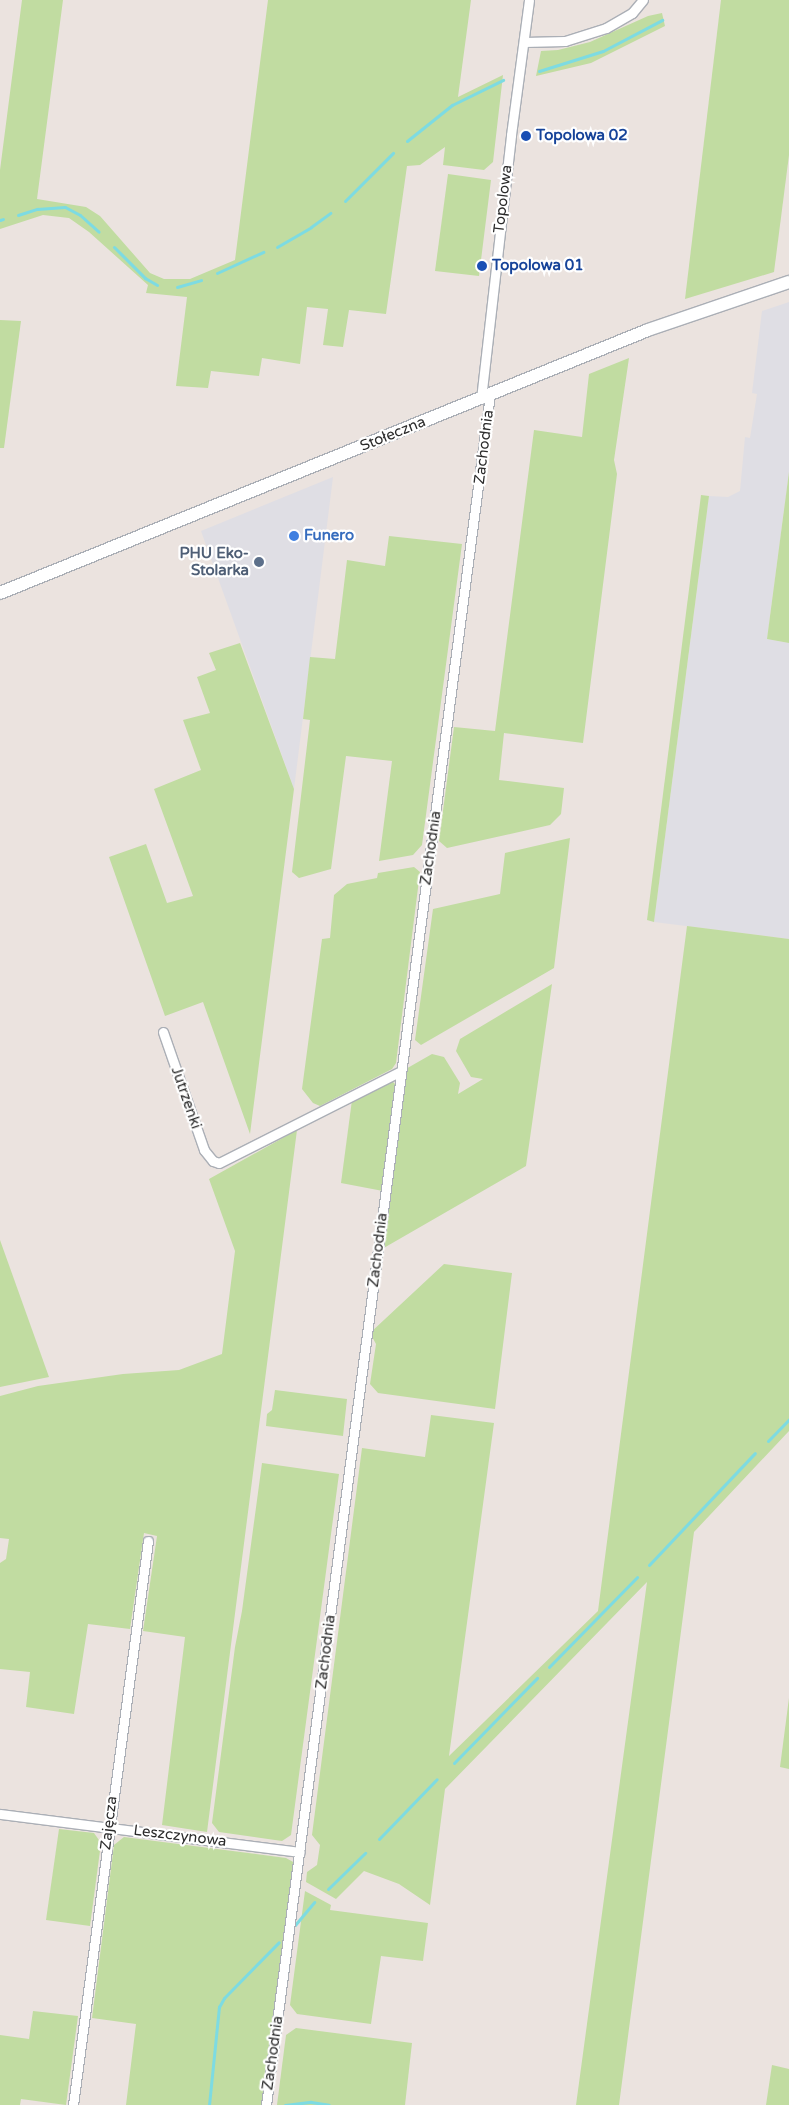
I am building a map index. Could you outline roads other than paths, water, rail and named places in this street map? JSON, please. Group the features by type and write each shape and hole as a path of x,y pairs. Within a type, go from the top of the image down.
{"main road":[{"name":"Stołeczna","path":"0,593 648,330 789,282"}],"street":[{"name":"Topolowa","path":"486,397 510,143 529,0"},
{"path":"524,42 565,41 606,28 632,13 643,0"},
{"name":"Zachodnia","path":"266,2105 401,1071 486,397"},
{"name":"Jutrzenki","path":"163,1032 204,1150 213,1161 220,1163 281,1130 401,1071"},
{"name":"Zajęcza","path":"73,2105 148,1540"},
{"name":"Leszczynowa","path":"0,1814 300,1852"}],"waterway":[{"path":"539,71 603,51 662,20"},
{"path":"407,141 452,105 503,80"},
{"path":"345,201 393,153"},
{"path":"18,215 37,209 65,207 80,215 99,232"},
{"path":"277,247 311,227 330,213"},
{"path":"114,247 145,278 157,285"},
{"path":"217,273 263,252"},
{"path":"177,287 201,280"},
{"path":"768,1441 789,1419"},
{"path":"649,1565 755,1453"},
{"path":"549,1667 637,1577"},
{"path":"454,1763 537,1678"},
{"path":"379,1839 437,1779"},
{"path":"328,1889 365,1853"},
{"path":"295,1925 314,1902"},
{"path":"209,2105 219,2007 224,1998 279,1942"},
{"path":"285,2105 311,2102 329,2105"}],"place":[{"name":"Topolowa 02","path":"526,136"},
{"name":"Topolowa 01","path":"482,266"},
{"name":"Funero","path":"294,536"},
{"name":"PHU Eko- Stolarka","path":"259,562"}]}
